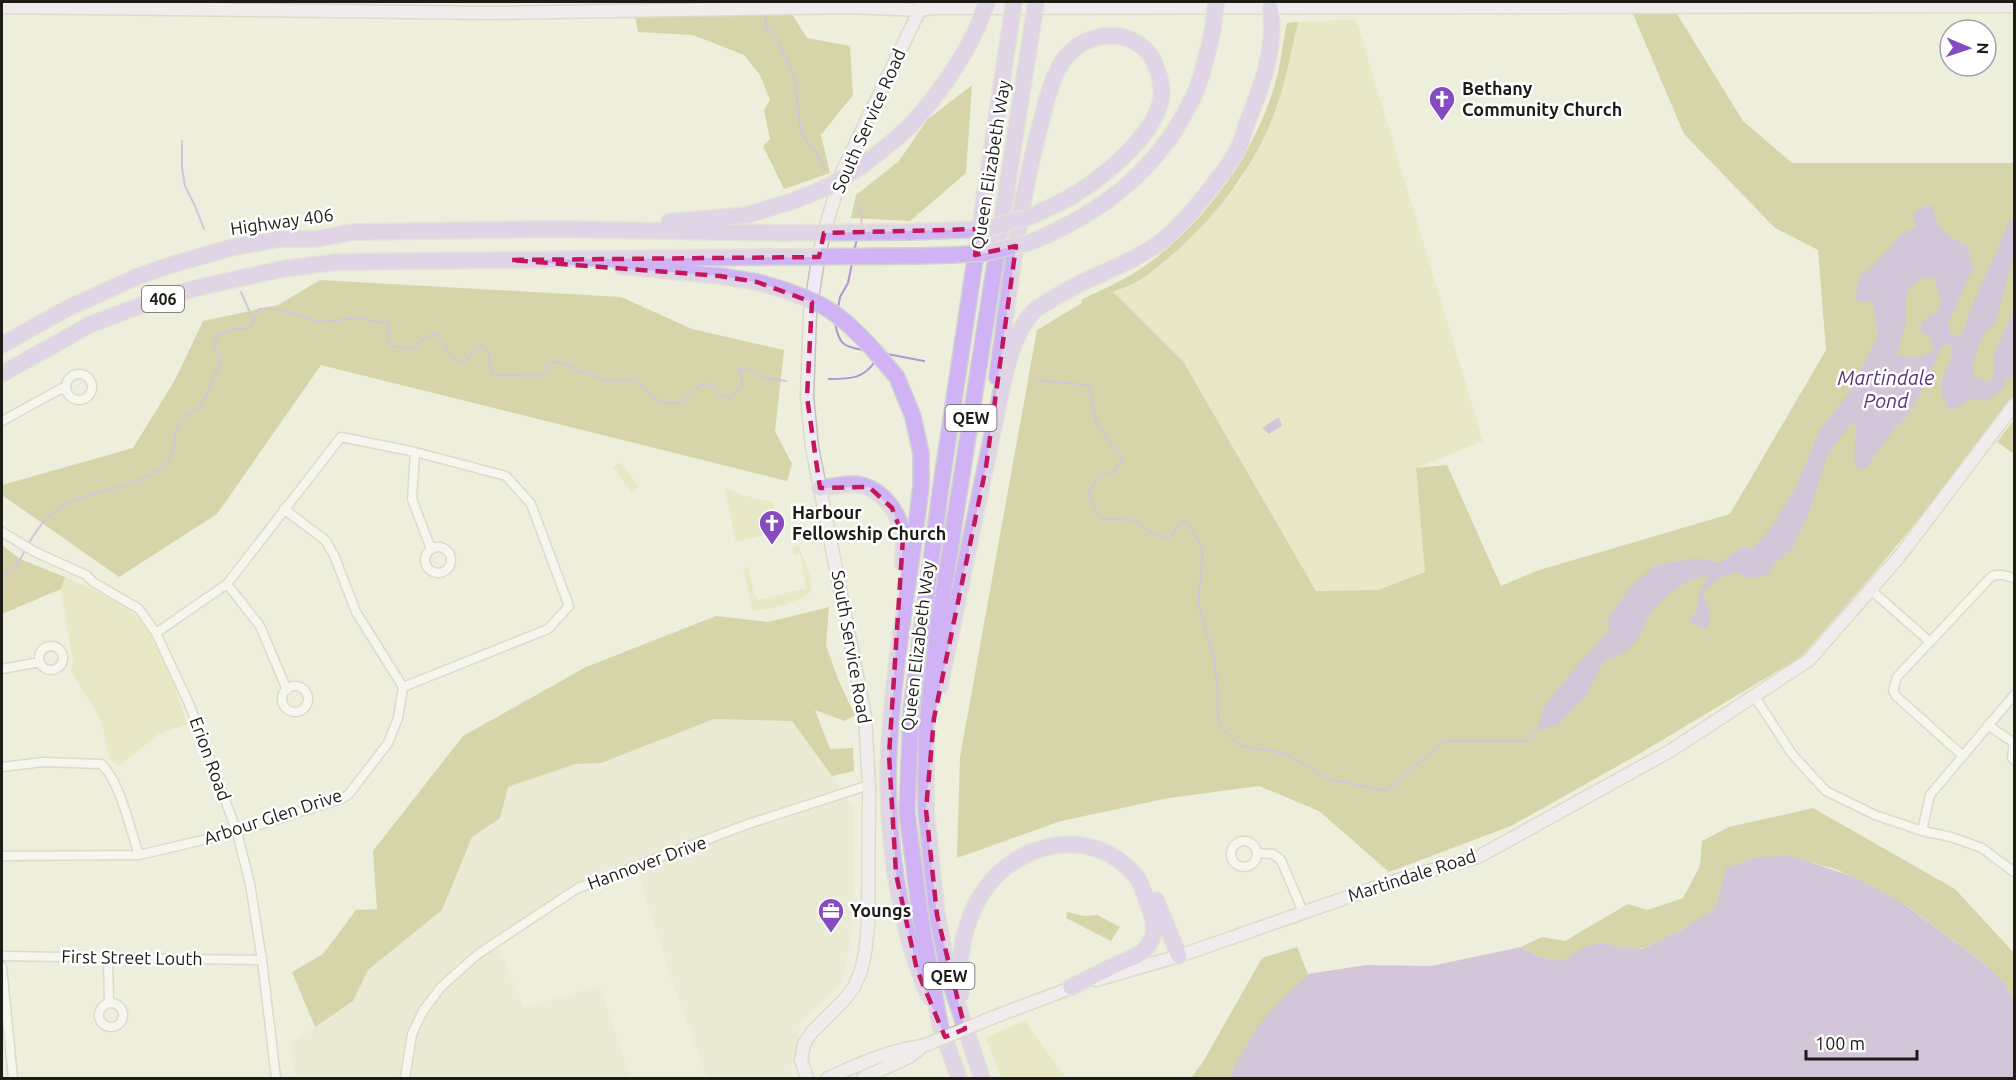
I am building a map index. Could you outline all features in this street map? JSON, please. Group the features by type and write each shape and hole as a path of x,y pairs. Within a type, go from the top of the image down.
{"highway":[{"path":"553,229 747,215 796,200 830,186 859,168 912,125 935,98 962,59 987,2"},
{"name":"Queen Elizabeth Way","path":"958,1078 940,1025 921,920 907,813 911,711 941,486 1014,2"},
{"name":"Queen Elizabeth Way","path":"982,1078 950,982 938,924 926,810 926,731 938,627 1036,2"},
{"path":"510,260 953,255 986,253 1031,242 1058,231 1110,201 1157,155 1196,92 1213,29 1216,2"},
{"path":"926,810 934,718 951,628 1007,370 1020,331 1036,310 1061,293 1131,260 1164,240 1192,210 1236,152 1263,83 1270,44 1270,5"},
{"path":"553,229 785,233 909,232 987,229 1032,216 1076,195 1102,176 1126,154 1153,118 1161,100 1161,80 1153,58 1137,42 1124,37 1106,35 1088,39 1066,57 1050,87 1023,201 996,380 986,467"},
{"name":"Highway 406","path":"2,345 68,308 112,287 171,265 230,248 279,239 315,239 353,232 553,229"},
{"path":"510,260 622,266 757,282 790,292 830,311 860,335 897,377 914,417 921,453 921,486 897,663 888,755 890,808 896,874 917,970 940,1025"},
{"name":"406","path":"2,374 91,324 196,288 282,270 337,262 510,260"},
{"path":"820,489 854,484 868,487 881,495 899,521 903,537 903,556 897,663"},
{"path":"967,1035 958,975 966,932 984,890 1000,872 1037,849 1077,845 1103,852 1126,866 1140,883 1151,891 1179,956"},
{"path":"1071,987 1139,955 1149,945 1154,931 1154,918 1140,883"}],"main road":[{"path":"2,7 773,9 922,6 933,8 1270,5 2014,6"},
{"name":"South Service Road","path":"807,1078 801,1060 804,1044 812,1032 854,987 865,953 868,926 869,784 865,716 812,447 807,397 809,330 824,232 843,170 922,6"},
{"name":"Martindale Road","path":"828,1078 904,1048 922,1046 1071,987 1179,956 1391,882 1478,857 1670,751 1809,660 1899,557 2014,405"},
{"name":"Martindale Road","path":"863,1078 909,1057 922,1046"}],"street":[{"path":"2,421 66,386"},
{"path":"156,633 227,584 284,509 341,437 415,452 506,476 531,504 569,606 548,629 404,687 356,612 334,555 325,540 284,509"},
{"path":"415,452 412,500 431,549"},
{"name":"Erion Road","path":"2,532 15,544"},
{"name":"Erion Road","path":"2,538 34,555 86,576 139,609 156,633 190,706 237,832 250,884 276,1078"},
{"path":"1962,755 1896,696 1893,690 1897,677 1994,575 2000,574 2014,578"},
{"path":"227,584 260,626 286,690"},
{"path":"1872,590 1929,641"},
{"path":"2,669 40,662"},
{"name":"Arbour Glen Drive","path":"2,856 139,855 237,832 341,798 349,794 388,743 399,718 404,687"},
{"path":"1922,831 1930,795 2014,695"},
{"path":"1755,697 1792,754 1826,791 1875,815 1982,848 2014,872"},
{"path":"1988,725 2014,743 2012,758 2014,760"},
{"path":"2,767 43,762 101,764 108,769 118,790 139,855"},
{"name":"Hannover Drive","path":"405,1078 412,1034 423,1011 441,987 478,954 578,888 748,824 869,784"},
{"path":"1257,853 1273,854 1281,860 1303,912"},
{"name":"First Street Louth","path":"2,956 262,960"},
{"path":"108,958 109,1003"},
{"path":"2,967 13,1078"}],"highlighted area":[{"path":"979,229 975,255 1016,246 986,467 934,718 926,810 937,915 965,1029 945,1037 917,970 896,874 889,755 903,537 892,508 869,487 820,488 807,397 812,302 757,282 720,276 510,260 819,257 824,233"}],"shaded area":[{"path":"790,11 807,38 850,46 853,95 821,135 830,173 784,189 763,146 770,139 764,110 770,100 760,75 744,55 693,35 638,32 635,15"},
{"path":"1633,14 1677,14 1743,121 1792,163 2012,163 2014,160 2014,395 1951,479 1876,571 1801,657 1639,754 1511,826 1389,872 1319,811 1259,786 1169,798 1061,821 957,858 960,757 1037,330 1082,303 1081,300 1142,268 1164,252 1203,213 1236,168 1262,119 1277,77 1287,23 1298,22 1283,87 1270,124 1248,167 1219,206 1186,242 1146,276 1113,292 1183,361 1316,591 1378,590 1425,572 1416,468 1447,465 1501,586 1536,571 1730,514 1826,350 1818,250 1775,228 1684,134"},
{"path":"972,85 966,173 910,221 851,218 856,195 899,161 927,120"},
{"path":"320,280 621,297 692,329 784,350 775,431 792,464 787,481 321,365 217,514 119,577 2,495 2,485 133,448 175,380 203,321 278,305"},
{"path":"2014,420 2014,454 1997,442"},
{"path":"2,545 20,559 65,577 61,589 2,614"},
{"path":"829,607 826,645 838,679 855,715 845,721 815,710 830,749 853,748 854,771 832,776 792,721 714,719 601,763 575,764 508,787 500,818 472,837 442,910 368,970 353,1001 315,1027 292,972 323,954 356,910 377,909 373,851 463,736 586,667 716,616 768,622"},
{"path":"714,719 792,721 853,808 853,926 843,983 801,1022 790,1078 707,1078 672,981 634,861 607,868 494,936 524,1007 600,986 631,1078 295,1078 290,1043 353,1001 368,970 442,910 472,837 500,818 508,787 575,764 601,763"},
{"path":"1813,808 1955,889 2014,953 2014,1000 2003,981 1985,964 1907,906 1838,870 1813,863 1727,868 1721,895 1714,909 1678,932 1639,949 1622,948 1606,943 1563,961 1540,957 1521,947 1542,937 1565,941 1628,904 1647,910 1683,898 1700,866 1702,841 1729,827"},
{"path":"1067,912 1084,916 1097,915 1120,927 1111,941 1066,918"},
{"path":"1297,947 1308,974 1263,1023 1244,1050 1229,1078 1191,1078 1203,1062 1262,958"}],"green space":[{"path":"1356,19 1483,441 1416,468 1425,572 1378,590 1316,591 1183,361 1113,292 1148,275 1202,226 1241,180 1270,124 1298,22"},
{"path":"620,462 639,487 632,492 613,467"},
{"path":"724,487 742,495 772,502 775,508 764,510 765,517 760,519 764,535 736,542"},
{"path":"799,546 810,575 811,592 783,605 753,611 743,568 749,567 754,596 758,600 806,588 800,554 794,555 793,547"},
{"path":"65,577 98,592 128,610 150,633 172,678 187,724 159,734 119,766 110,759 101,721 71,671 73,663 61,589"},
{"path":"1025,1021 1066,1078 1001,1078 986,1037"}],"water":[{"name":"Martindale Pond","path":"1932,204 1942,230 1967,245 1973,267 1948,324 1950,333 1958,337 1964,328 2010,219 2014,217 2014,258 1995,323 1985,333 1972,366 1975,379 1979,378 1988,382 1994,375 1994,354 2014,309 2014,376 2006,379 2003,388 1987,401 1973,398 1961,406 1949,409 1941,388 1952,353 1952,347 1946,343 1939,351 1923,389 1907,416 1893,430 1866,468 1858,469 1854,462 1856,425 1851,423 1826,458 1810,510 1792,549 1774,564 1767,576 1747,578 1737,572 1722,577 1714,583 1703,594 1710,616 1706,629 1689,623 1696,611 1700,591 1709,576 1681,585 1651,613 1638,638 1627,650 1604,661 1586,696 1557,725 1536,731 1544,706 1609,631 1608,618 1629,589 1654,566 1696,558 1721,563 1739,548 1753,548 1770,529 1795,489 1820,430 1849,393 1878,335 1873,302 1855,300 1860,275 1868,271 1902,234 1916,226 1913,212","holes":["1922,277 1934,278 1941,302 1937,313 1922,321 1920,331 1930,337 1934,347 1932,352 1917,358 1897,355 1906,321 1908,290"]},
{"path":"1279,417 1282,426 1269,434 1262,428"},
{"path":"1789,855 1854,877 1901,902 1985,964 2003,981 2014,1000 2014,1078 1229,1078 1258,1026 1308,974 1366,965 1431,966 1521,947 1540,957 1562,961 1586,946 1606,943 1622,948 1642,949 1681,930 1713,910 1718,901 1726,868 1754,858"}],"waterway":[{"path":"764,13 767,28 777,39 795,77 800,126 804,138 817,153 825,169"},
{"path":"182,141 185,186 204,229"},
{"path":"858,205 862,214 861,225"},
{"path":"854,251 857,239"},
{"path":"838,309 840,297 848,283 852,263"},
{"path":"241,292 253,319"},
{"path":"28,545 43,522 62,506 90,495 136,482 150,475 168,461 179,424 200,406 212,383 221,359 214,348 217,336 234,329 248,329 259,309 271,308 319,322 358,318 389,324 388,341 390,345 401,348 409,349 418,345 424,338 436,334 447,348 450,357 460,362 466,361 477,347 482,347 488,352 492,372 497,375 541,376 551,362 563,363 608,381 633,379 662,403 681,403 702,384 712,384 719,394 728,398 741,388 742,378 738,369 747,368 766,378 786,381"},
{"path":"835,323 838,336 843,343 864,350"},
{"path":"887,354 924,361"},
{"path":"829,379 856,377 867,371 876,360"},
{"path":"1036,380 1089,385 1097,425 1122,457 1115,472 1098,475 1088,494 1100,519 1133,520 1150,532 1170,538 1184,518 1203,549 1198,604 1213,653 1219,725 1240,746 1285,753 1329,779 1386,791 1445,741 1528,741 1536,731"},
{"path":"6,576 20,560 25,550"}],"place":[{"name":"Bethany Community Church","path":"1442,122"},
{"name":"Harbour Fellowship Church","path":"772,546"},
{"name":"Youngs","path":"831,934"}]}
